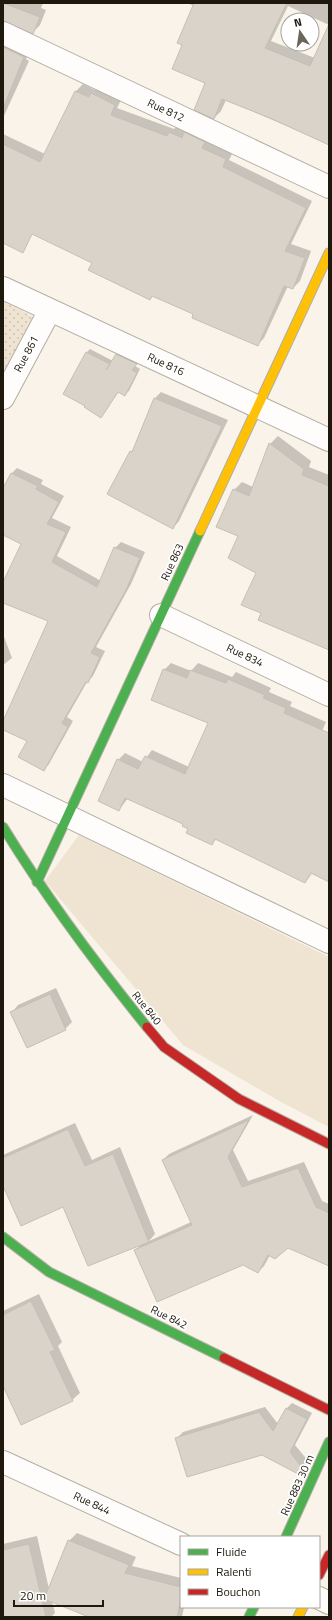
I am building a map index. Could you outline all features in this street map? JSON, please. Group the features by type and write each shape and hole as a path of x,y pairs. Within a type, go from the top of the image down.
{"street":[{"name":"Rue 812","path":"3,33 329,187"},
{"name":"Rue 863","path":"37,882 329,253"},
{"name":"Rue 816","path":"3,288 329,440"},
{"name":"Rue 861","path":"3,398 50,310"},
{"name":"Rue 834","path":"161,615 329,695"},
{"path":"3,785 329,942"},
{"name":"Rue 840","path":"3,827 37,882 116,989 164,1047 239,1099 329,1144"},
{"name":"Rue 842","path":"3,1238 49,1272 329,1410"},
{"name":"Rue 883 30 m","path":"286,1536 329,1442"},
{"name":"Rue 844","path":"3,1462 180,1544"},
{"path":"320,1573 329,1555"},
{"path":"320,1598 329,1603"},
{"path":"249,1617 254,1608"},
{"path":"298,1617 302,1608"}],"shaded area":[{"path":"3,300 40,321 3,394"},
{"path":"79,835 329,957 329,1127 281,1102 183,1045 45,881"}],"building":[{"path":"3,3 40,17 33,34 3,21"},
{"path":"194,3 287,3 283,12 280,12 280,17 265,48 310,66 316,52 320,52 320,44 329,24 329,145 270,118 222,99 214,119 194,110 205,83 172,69 182,45 177,43"},
{"path":"3,47 24,57 4,106 3,106"},
{"path":"75,91 89,97 91,93 115,105 111,115 167,136 169,132 182,138 184,132 205,142 202,148 226,159 223,167 306,208 285,251 305,258 293,289 284,286 258,346 192,318 193,314 152,296 150,300 88,270 92,263 32,234 23,253 3,243 3,144 40,162"},
{"path":"86,352 110,364 116,354 137,364 132,370 137,373 125,396 118,392 101,418 84,407 85,406 63,394"},
{"path":"154,398 222,426 173,529 107,494 130,451 132,452"},
{"path":"269,443 304,469 302,475 329,486 329,650 258,620 261,613 241,605 256,573 228,558 238,536 216,527 233,489 249,496"},
{"path":"11,473 38,486 36,489 59,502 47,524 66,532 52,562 97,587 114,547 140,558 126,590 91,653 100,657 88,683 86,682 62,723 68,727 44,771 18,757 27,741 3,730 3,721 48,621 3,603 3,582 21,544 3,535 3,488"},
{"path":"163,669 187,678 190,670 226,683 228,679 265,695 263,698 286,708 284,713 329,733 329,882 311,873 305,883 215,839 212,845 186,833 188,829 182,826 183,824 125,798 119,811 98,801 117,759 138,769 145,756 185,774 208,723 151,700"},
{"path":"50,994 66,1030 27,1048 10,1012"},
{"path":"249,1120 228,1157 242,1187 298,1168 316,1207 329,1213 329,1266 288,1248 275,1259 268,1255 258,1273 243,1265 157,1302 134,1250 192,1225 162,1160"},
{"path":"68,1129 85,1166 113,1154 149,1242 88,1266 63,1207 21,1226 3,1186 3,1158"},
{"path":"31,1301 55,1350 50,1352 73,1401 21,1425 3,1386 3,1315"},
{"path":"286,1408 307,1419 290,1452 303,1469 300,1475 262,1455 187,1477 175,1438 259,1412 273,1431"},
{"path":"68,1540 129,1565 125,1573 180,1587 180,1604 177,1617 89,1617 44,1599"},
{"path":"29,1544 46,1617 3,1617 3,1550"}],"traffic: fast":[{"path":"37,882 200,531"},
{"path":"3,827 36,879 109,979 147,1027"},
{"path":"3,1237 49,1272 224,1358"},
{"path":"286,1536 329,1442"},
{"path":"249,1617 254,1608"}],"traffic: slow":[{"path":"200,531 329,253"},
{"path":"298,1617 302,1608"}],"traffic: jam":[{"path":"147,1027 164,1047 239,1099 329,1144"},
{"path":"224,1358 329,1410"},
{"path":"320,1573 329,1555"}]}
